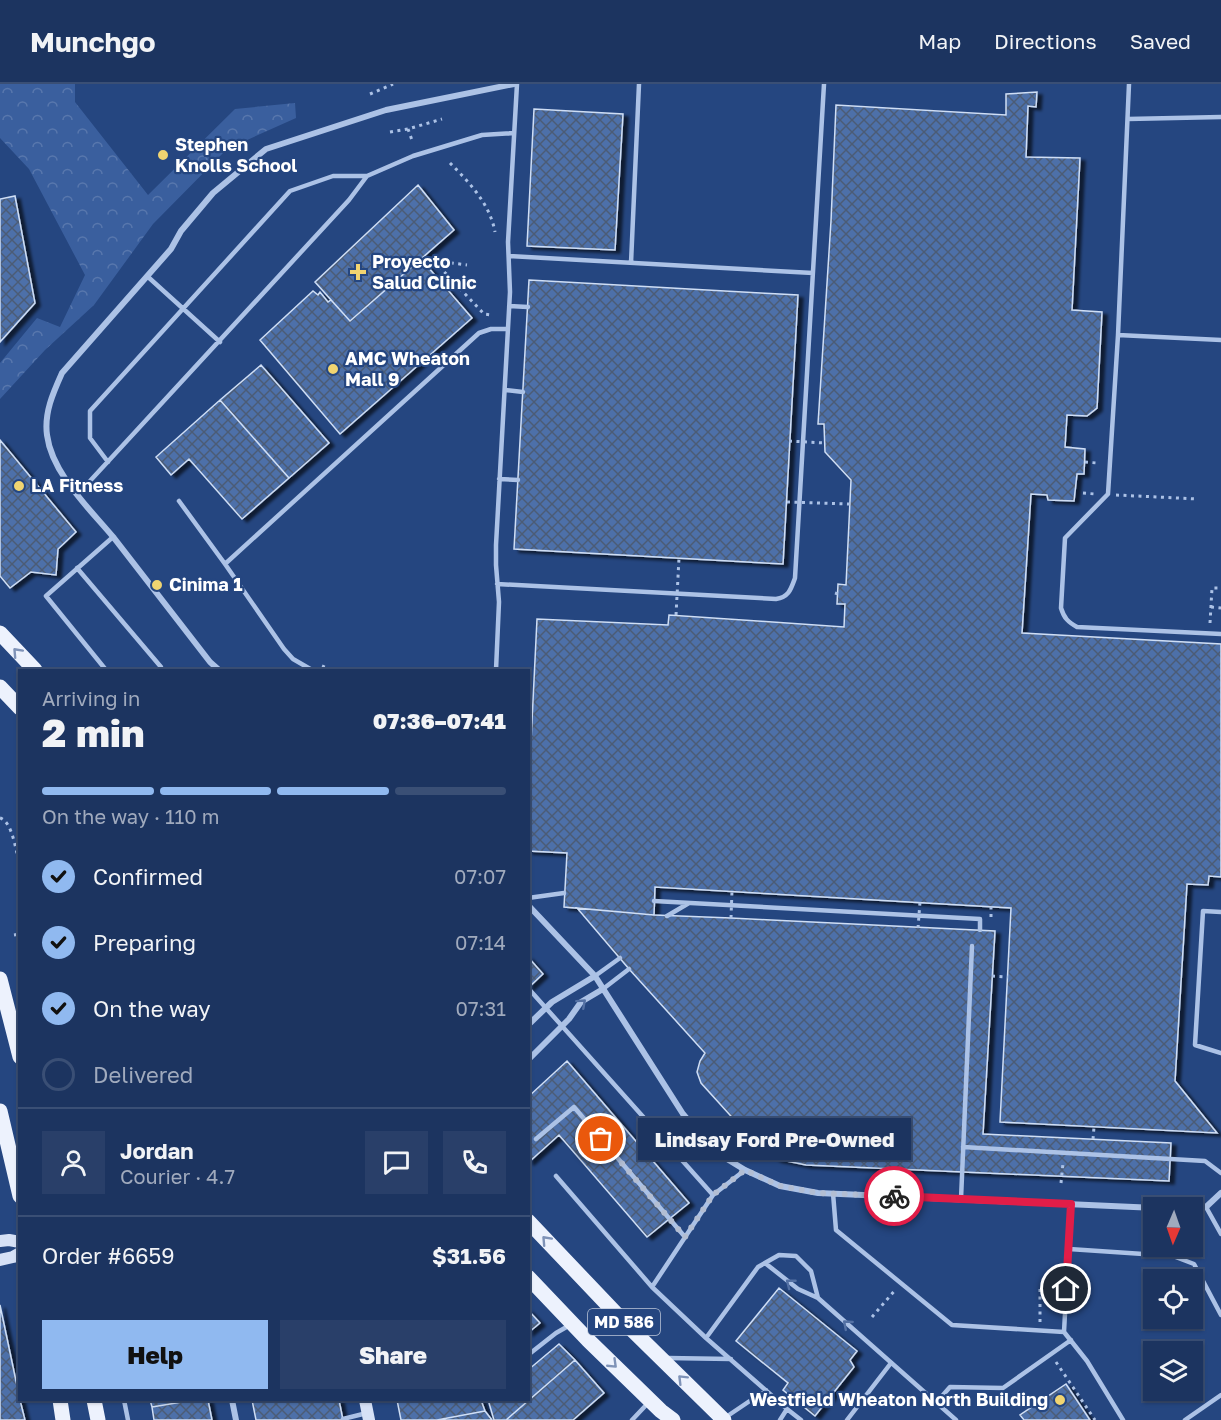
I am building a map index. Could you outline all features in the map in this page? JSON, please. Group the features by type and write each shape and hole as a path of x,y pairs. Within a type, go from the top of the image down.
{"main road":[{"path":"0,633 34,669"},
{"path":"1,688 18,706"},
{"path":"0,979 18,1049"},
{"path":"0,1111 18,1188"},
{"name":"MD 586","path":"530,1223 624,1322 723,1420"},
{"name":"MD 586","path":"530,1279 673,1420"},
{"path":"60,1401 63,1420"},
{"path":"94,1401 98,1420"}],"street":[{"path":"218,669 67,481 55,459 47,437 46,421 52,393 62,373 171,249 181,231 213,193 266,149 386,110 515,84"},
{"path":"530,907 595,976 683,1113 714,1151 745,1170 780,1186 818,1193 1143,1207"},
{"path":"530,1023 552,1002 595,976"},
{"path":"530,1058 569,1019 581,1002 603,989"},
{"path":"1203,1207 1221,1193"},
{"path":"0,1241 18,1242"},
{"path":"0,1260 14,1257 18,1254"},
{"path":"232,1401 236,1420"},
{"path":"364,1401 368,1417"}],"lane":[{"path":"496,669 499,602 496,545 509,306 508,242 515,84"},
{"path":"631,263 639,84"},
{"path":"497,584 776,599 783,598 791,591 795,578 824,84"},
{"path":"1129,84 1118,335 1108,494 1065,538 1061,608 1069,623 1077,627 1221,634"},
{"path":"1128,119 1221,117"},
{"path":"108,462 90,438 90,411 290,191 333,176 367,176 413,156 482,135 514,133"},
{"path":"78,495 349,200 367,176"},
{"path":"509,256 813,273"},
{"path":"147,276 220,342"},
{"path":"509,306 528,307"},
{"path":"225,564 479,333 491,329 508,329"},
{"path":"1118,335 1221,340"},
{"path":"505,390 523,392"},
{"path":"499,479 518,480"},
{"path":"179,501 284,649 293,659 310,669"},
{"path":"105,669 46,596 113,537"},
{"path":"77,568 161,669"},
{"path":"530,898 564,893"},
{"path":"654,901 980,919 980,930"},
{"path":"667,916 689,903"},
{"path":"1221,912 1203,911 1195,1045 1221,1053"},
{"path":"961,1199 972,946"},
{"path":"595,976 620,958"},
{"path":"603,989 630,969"},
{"path":"530,990 713,1195"},
{"path":"536,1139 574,1107 685,1237"},
{"path":"963,1147 1205,1161 1221,1173"},
{"path":"652,1287 713,1195 745,1170"},
{"path":"556,1176 652,1287 706,1338 801,1420"},
{"path":"833,1193 836,1230 952,1325 1064,1332"},
{"path":"1071,1204 1064,1332 1087,1361 1123,1420"},
{"path":"1206,1207 1221,1234"},
{"path":"1069,1249 1173,1256 1194,1263 1221,1315"},
{"path":"706,1338 758,1267 779,1255 796,1256 811,1271 818,1298"},
{"path":"765,1263 798,1289 818,1298 956,1420"},
{"path":"530,1354 572,1323"},
{"path":"936,1402 950,1387 1003,1388 1071,1340"},
{"path":"661,1358 731,1359"},
{"path":"847,1420 891,1363"},
{"path":"723,1420 766,1390"},
{"path":"1185,1420 1221,1395"},
{"path":"632,1420 651,1400"},
{"path":"124,1401 128,1420"},
{"path":"780,1420 787,1410"},
{"path":"343,1419 368,1417"}],"path":[{"path":"370,94 393,84"},
{"path":"390,132 442,119"},
{"path":"408,129 413,143"},
{"path":"450,163 472,185 493,220 495,232"},
{"path":"421,259 467,265"},
{"path":"434,261 484,314 492,315"},
{"path":"789,441 825,443"},
{"path":"1085,462 1097,463"},
{"path":"1083,493 1198,499"},
{"path":"786,502 850,504"},
{"path":"676,615 679,558"},
{"path":"1209,633 1212,588 1221,588"},
{"path":"1211,607 1221,608"},
{"path":"0,818 10,827 18,858"},
{"path":"731,918 732,891"},
{"path":"918,928 920,902"},
{"path":"14,935 18,934"},
{"path":"992,976 1008,977"},
{"path":"1093,1139 1094,1127"},
{"path":"1061,1183 1063,1163"},
{"path":"873,1317 890,1297"},
{"path":"1056,1363 1095,1420"}],"green space":[{"path":"0,84 75,84 75,102 148,195 235,109 295,103 296,118 227,149 153,224 94,305 45,350 0,399 0,363 37,318 60,327 85,275 29,169 0,138"}],"building":[{"path":"1037,92 1036,107 1028,106 1026,157 1080,158 1072,310 1102,312 1097,408 1087,416 1067,415 1065,447 1085,449 1084,474 1077,474 1074,501 1048,500 1047,495 1031,494 1022,633 1221,644 1221,877 1209,876 1208,885 1187,884 1175,1081 1217,1133 1000,1122 1011,908 655,887 654,915 564,907 567,853 530,851 530,762 537,619 668,625 669,615 844,627 845,604 837,604 838,584 846,585 851,480 825,452 824,424 818,424 836,105 1006,115 1006,94"},
{"path":"534,109 623,114 615,250 527,246"},
{"path":"418,185 454,230 350,321 315,282"},
{"path":"15,196 35,303 0,342 0,199"},
{"path":"421,259 472,318 340,434 260,340 313,291 318,295 320,292 328,302 331,300 350,321"},
{"path":"529,280 798,295 783,564 514,549"},
{"path":"261,365 329,443 289,478 220,400"},
{"path":"220,400 289,478 242,519 189,459 171,475 156,457"},
{"name":"LA Fitness","path":"0,440 76,532 58,549 56,575 31,572 10,588 0,576"},
{"path":"577,908 654,915 995,931 983,1134 1171,1143 1169,1181 806,1165 777,1159 758,1146 701,1083 697,1072 705,1053"},
{"path":"530,959 543,974 530,986"},
{"path":"567,1061 689,1203 647,1237 559,1135 530,1161 530,1095"},
{"path":"779,1288 857,1351 850,1360 854,1367 815,1416 783,1390 788,1383 736,1341"},
{"path":"0,1305 18,1390 18,1401 20,1401 25,1420 0,1420"},
{"path":"530,1312 540,1323 530,1331"},
{"path":"559,1344 575,1360 530,1399 530,1368"},
{"path":"575,1360 604,1393 573,1420 506,1420"},
{"name":"Westfield Wheaton North Building","path":"1066,1384 1090,1420 1024,1420 1020,1415"},
{"path":"150,1401 188,1401 152,1407"},
{"path":"188,1401 208,1401 212,1420 154,1420 152,1407"},
{"path":"252,1401 339,1401 343,1420 256,1420"},
{"path":"397,1401 481,1401 485,1411 437,1420 401,1420"},
{"path":"492,1401 528,1401 506,1420 494,1420 489,1403"},
{"path":"485,1411 492,1420 437,1420"}],"way so far":[{"path":"601,1139 685,1237 713,1195 745,1170 780,1186 818,1193 894,1196"}],"place":[{"name":"Stephen Knolls School","path":"163,155"},
{"name":"Proyecto Salud Clinic","path":"358,272"},
{"name":"AMC Wheaton Mall 9","path":"333,369"},
{"name":"LA Fitness","path":"19,486"},
{"name":"Cinima 1","path":"157,585"},
{"name":"Lindsay Ford Pre-Owned","path":"601,1139"},
{"name":"Westfield Wheaton North Building","path":"1060,1400"}],"route":[{"path":"894,1196 1071,1204 1066,1289"}]}
